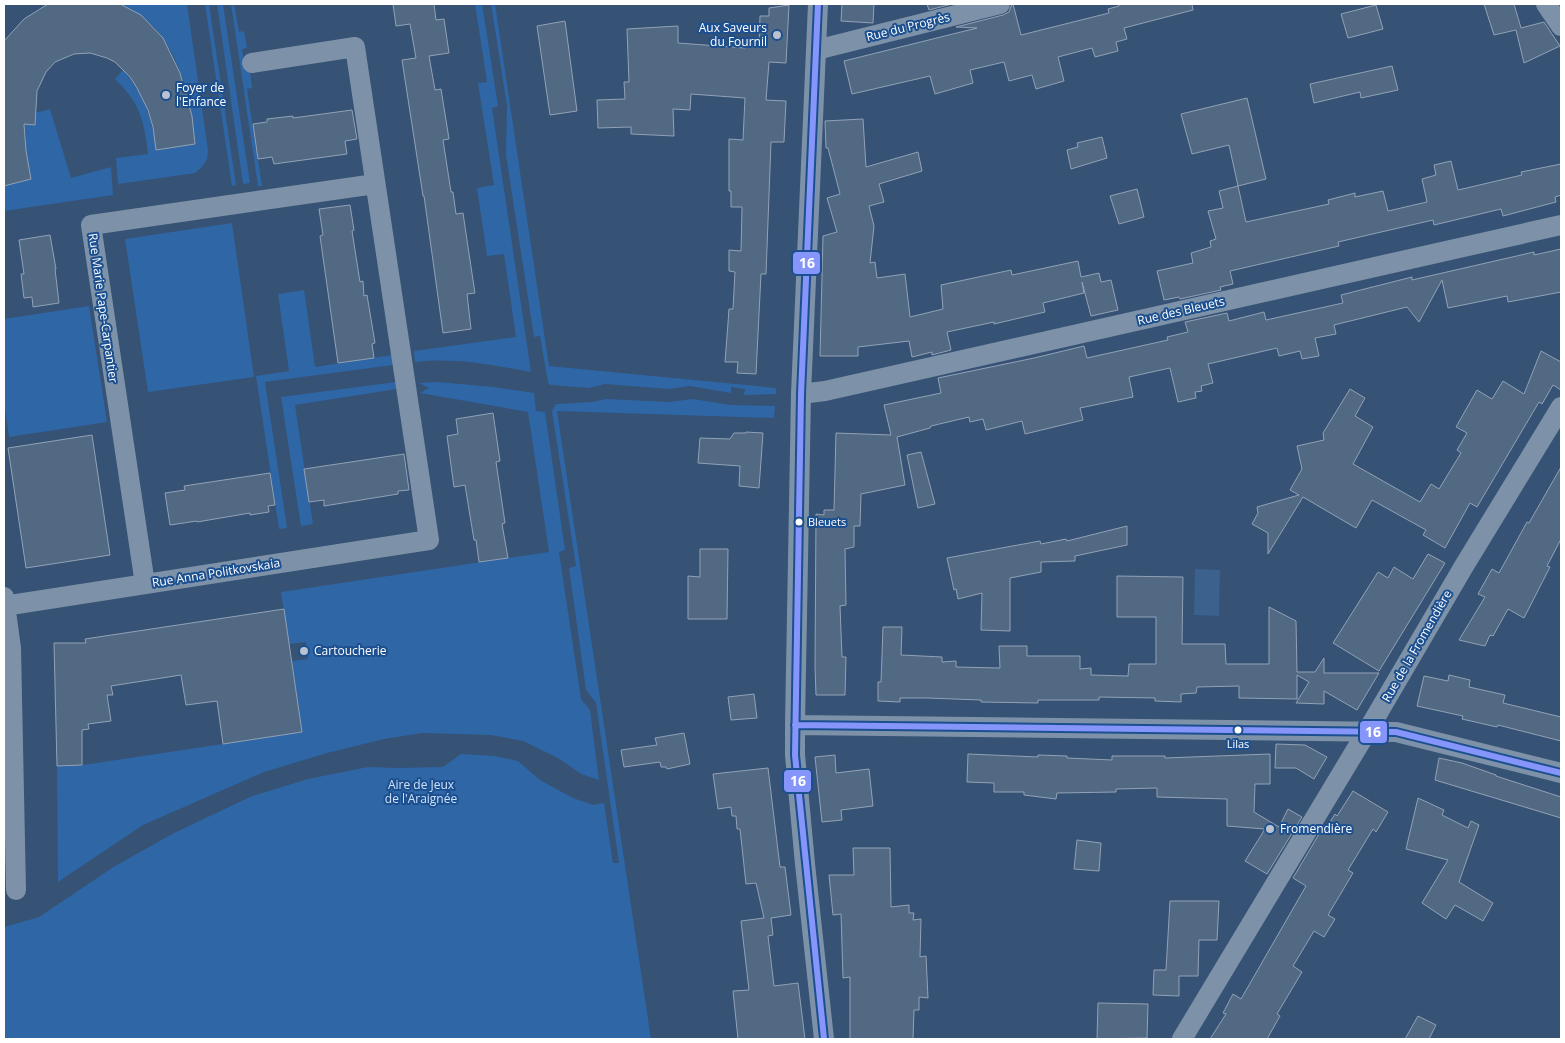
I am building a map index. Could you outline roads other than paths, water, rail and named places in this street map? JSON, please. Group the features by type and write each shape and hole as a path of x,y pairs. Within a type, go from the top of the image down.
{"street":[{"path":"818,4 801,394 795,755 824,1039"},
{"name":"Rue du Progrès","path":"816,50 1000,4"},
{"path":"1546,4 1561,26"},
{"path":"252,63 355,48 375,184"},
{"name":"Rue Anna Politkovskaia","path":"4,603 145,584 429,540 375,184"},
{"name":"Rue Marie Pape-Carpantier","path":"145,584 91,226 375,184"},
{"name":"Rue des Bleuets","path":"801,394 834,389 1561,225"},
{"name":"Rue de la Fromendière","path":"1182,1039 1561,407"},
{"path":"4,603 11,648 16,890"},
{"path":"795,725 1396,732 1561,773"}],"place":[{"name":"Aux Saveurs du Fournil","path":"777,35"},
{"name":"Foyer de l'Enfance","path":"166,95"},
{"name":"Bleuets","path":"799,522"},
{"name":"Cartoucherie","path":"304,651"},
{"name":"Lilas","path":"1238,730"},
{"name":"Fromendière","path":"1270,829"}],"park label":[{"name":"Aire de Jeux de l'Araignée","path":"421,792"}]}
